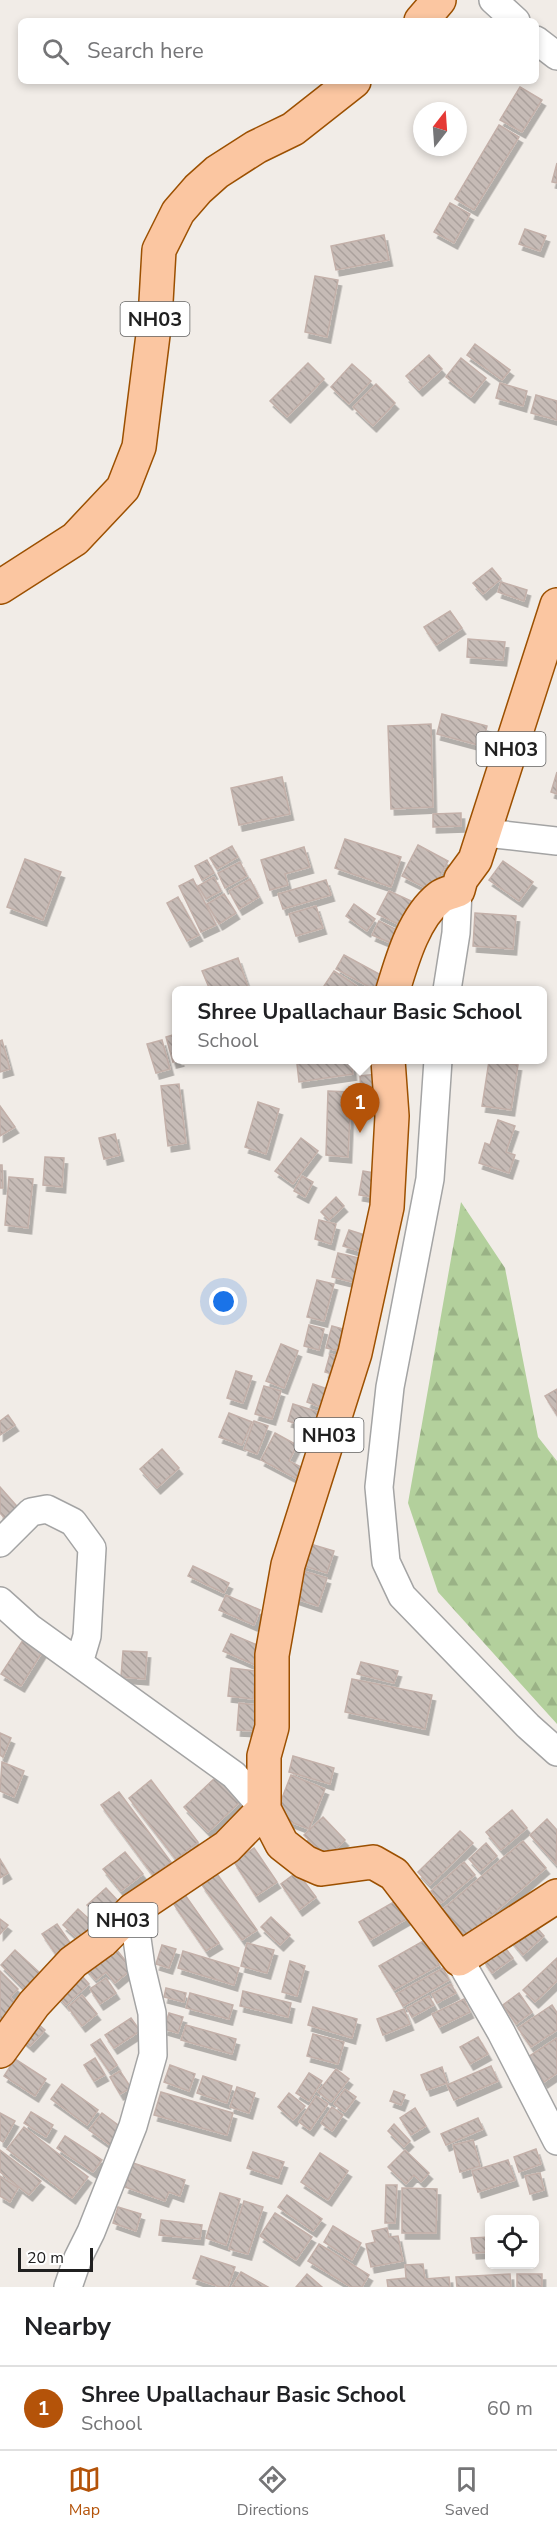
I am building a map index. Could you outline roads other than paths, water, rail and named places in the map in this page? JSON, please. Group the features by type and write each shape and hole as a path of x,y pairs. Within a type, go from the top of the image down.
{"main road":[{"path":"424,18 439,0"},
{"name":"NH03","path":"0,587 75,539 123,488 139,447 155,319 159,250 178,212 217,172 256,147 293,129 350,84"},
{"name":"NH03","path":"458,890 461,879 475,860 486,832 557,605"},
{"path":"394,986 398,971 423,916 441,896 458,890"},
{"name":"NH03","path":"0,2051 73,1962 102,1941 133,1910 228,1847 264,1809 264,1756 272,1718 272,1654 284,1584 355,1353 387,1206 392,1116 388,1064"},
{"path":"264,1809 282,1844 305,1862 321,1869 373,1862 394,1874 459,1959 557,1896"}],"street":[{"path":"494,0 513,18"},
{"path":"539,42 557,56"},
{"path":"486,832 557,841"},
{"path":"448,986 456,933 458,890"},
{"path":"438,1064 430,1179 390,1387 379,1486 386,1562 402,1596 528,1726 557,1752"},
{"path":"0,1542 31,1512 47,1509 74,1522 92,1548 87,1636 79,1663"},
{"path":"0,1601 30,1628 234,1775 264,1809"},
{"path":"68,2287 133,2126 153,2055 152,2013 141,1967 133,1910"},
{"path":"459,1959 501,2032 557,2141"}],"place":[{"name":"Shree Upallachaur Basic School","path":"360,1133"}]}
